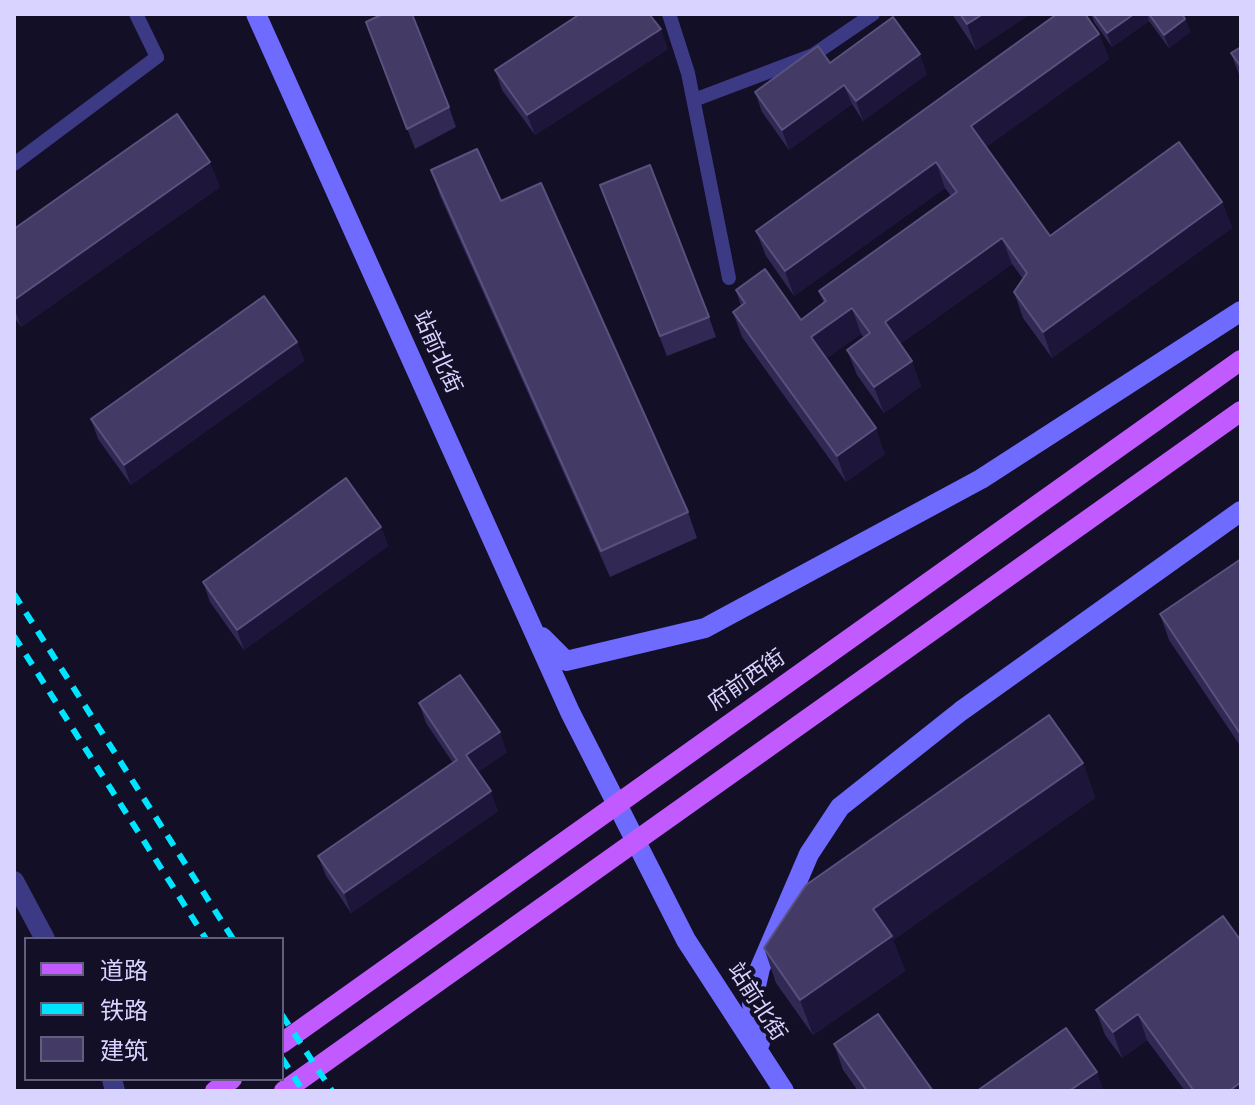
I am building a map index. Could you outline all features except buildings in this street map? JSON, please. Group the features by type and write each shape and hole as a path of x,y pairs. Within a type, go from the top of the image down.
{"main road":[{"name":"站前北街","path":"256,14 570,712 686,940 779,1083"},
{"path":"531,625 566,661 705,628 981,479 1241,311"},
{"name":"府前西街","path":"284,1042 1241,360"},
{"path":"284,1091 1241,411"},
{"path":"779,1083 756,1035 752,1004 760,968 809,854 840,807 961,711 1241,511"}],"street":[{"path":"14,881 44,937"}],"lane":[{"path":"14,164 157,57 136,14"},
{"path":"669,14 694,100 729,278"},
{"path":"694,100 813,55 873,14"}],"railway":[{"path":"14,594 232,937"},
{"path":"14,636 205,937"},
{"path":"284,1018 332,1091"},
{"path":"284,1061 303,1091"}]}
